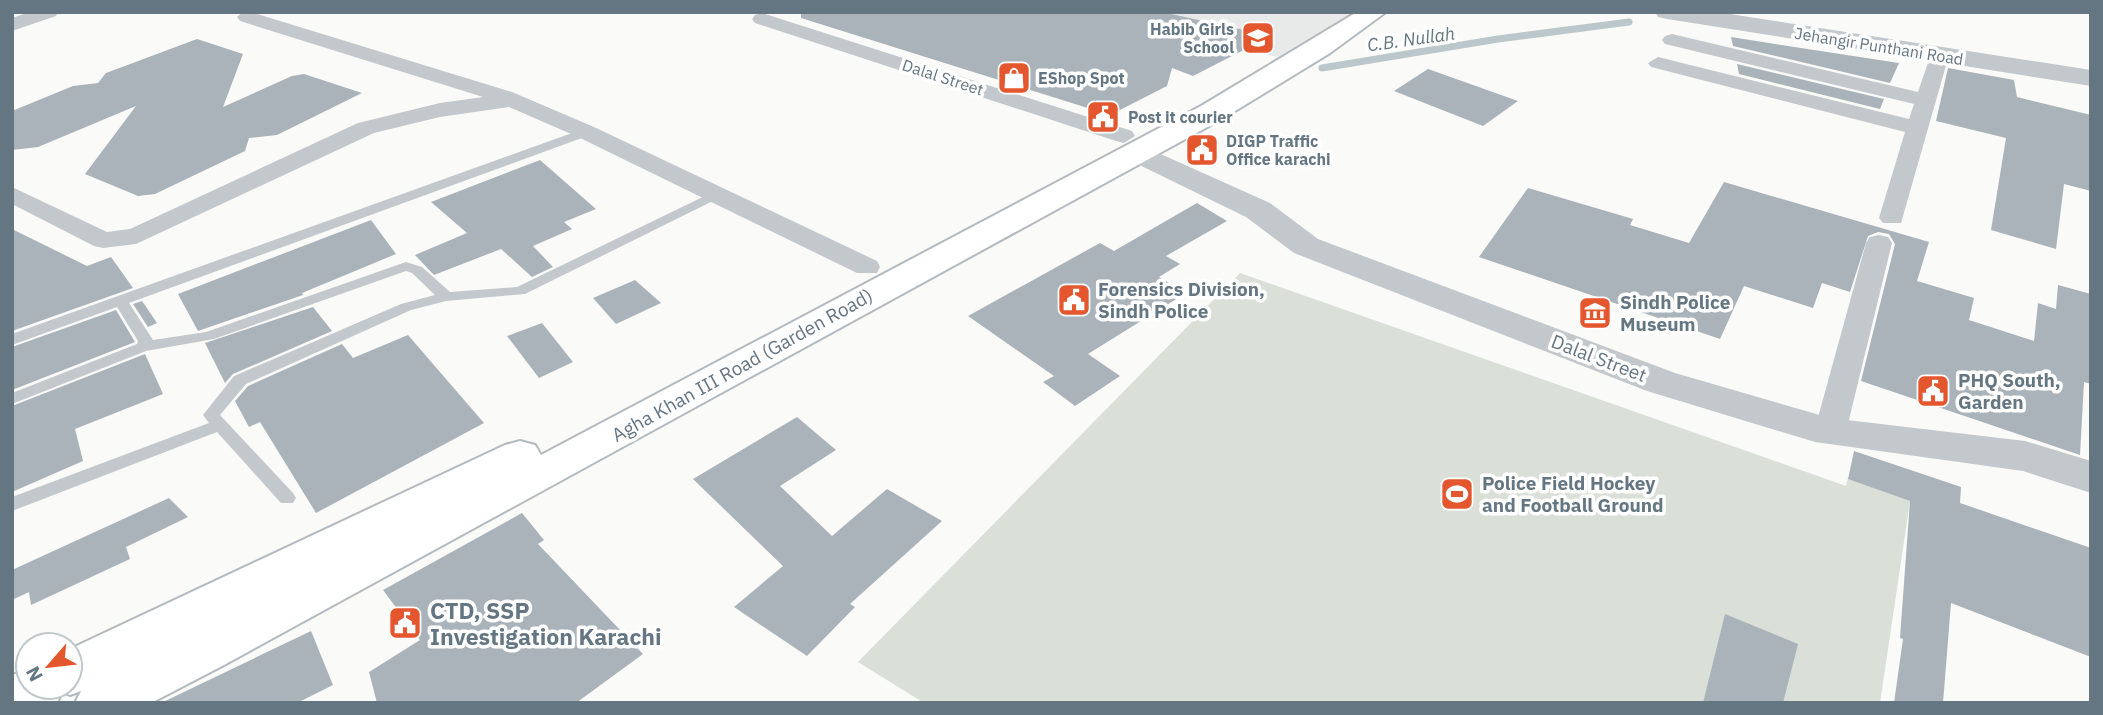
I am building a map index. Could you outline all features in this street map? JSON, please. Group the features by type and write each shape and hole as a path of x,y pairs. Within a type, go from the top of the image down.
{"main road":[{"name":"Agha Khan III Road (Garden Road)","path":"101,703 619,432 1130,144 1344,12"},
{"name":"Agha Khan III Road (Garden Road)","path":"84,666 507,463 867,267 1130,144 1316,53 1374,12"}],"street":[{"path":"12,25 49,12"},
{"name":"Jehangir Punthani Road","path":"1667,12 2091,78"},
{"path":"247,17 511,100 586,132 867,267"},
{"name":"Dalal Street","path":"762,19 1130,144 1258,210 1306,246 1661,382 1830,432 2025,456 2091,477"},
{"path":"1672,40 1926,100"},
{"path":"1892,218 1939,55"},
{"path":"1658,63 1918,128"},
{"path":"12,194 103,240 136,236 366,128 440,110 511,100"},
{"path":"1830,432 1879,243"}],"lane":[{"path":"12,340 586,132"},
{"path":"286,498 211,415 240,380 407,307 446,297 520,291 718,195"},
{"path":"12,399 143,347 209,336 406,266 417,271 446,297"},
{"path":"120,300 146,341 143,347"},
{"path":"12,504 220,425"}],"shaded area":[{"name":"Habib Girls School","path":"1007,12 1354,12 1277,57 1136,20"},
{"name":"Police Field Hockey and Football Ground","path":"1240,273 1846,486 1848,478 1910,501 1880,703 924,703 858,662"}],"building":[{"path":"801,12 1162,12 1271,36 1193,76 1172,68 1167,86 1110,115 801,18"},
{"path":"1731,37 1899,63 1890,83 1733,46"},
{"path":"197,39 243,54 223,107 292,76 304,74 362,93 277,135 249,138 245,151 155,194 138,196 85,174 136,106 38,147 12,150 12,111 73,86 98,83 106,73"},
{"path":"1737,64 1884,99 1880,109 1739,74"},
{"path":"1948,68 2014,80 2017,97 2091,115 2091,191 2064,184 2056,249 1991,230 2006,138 1936,121"},
{"path":"1428,69 1518,101 1483,126 1394,91"},
{"path":"540,160 596,209 564,222 572,229 533,246 553,267 532,277 501,249 434,275 415,255 467,233 431,202"},
{"path":"1724,182 1929,242 1917,281 1974,298 1969,320 2034,341 2038,303 2056,309 2058,285 2091,294 2091,384 2084,382 2080,455 1861,381 1895,244 1889,234 1878,232 1868,236 1850,292 1822,283 1813,308 1744,286 1720,339 1479,257 1528,188 1633,219 1630,225 1689,243"},
{"path":"1197,203 1227,221 1166,256 1180,264 1159,277 1186,293 1088,354 1120,376 1075,406 1043,382 1054,376 968,316 1100,243 1114,251"},
{"path":"371,220 396,254 302,293 303,295 198,331 178,294"},
{"path":"12,229 87,266 111,257 133,288 12,331"},
{"path":"635,280 661,303 616,324 593,298"},
{"path":"142,301 157,323 148,327 133,304"},
{"path":"313,307 332,331 233,374 225,383 205,343"},
{"path":"116,310 135,342 12,390 12,347"},
{"path":"542,323 573,362 539,378 507,336"},
{"path":"408,335 484,423 316,513 260,422 249,427 235,401 248,386 342,344 353,358"},
{"path":"145,354 163,394 75,429 83,461 12,492 12,406"},
{"path":"797,417 836,450 780,486 832,536 887,489 942,521 850,604 855,607 807,656 734,607 783,566 693,479"},
{"path":"1854,451 1961,487 1960,503 2091,548 2091,657 1951,603 1943,703 1894,703 1903,639 1900,638 1910,501 1848,479"},
{"path":"169,498 188,517 126,547 130,559 31,605 29,592 12,600 12,570"},
{"path":"522,513 544,540 538,544 643,654 576,703 377,703 369,672 420,640 383,590"},
{"path":"1725,614 1798,644 1783,703 1703,703"},
{"path":"311,631 333,685 297,703 161,703"}],"waterway":[{"name":"C.B. Nullah","path":"1322,68 1498,39 1629,22"}],"place":[{"name":"Habib Girls School","path":"1258,38"},
{"name":"EShop Spot","path":"1014,78"},
{"name":"Post it courier","path":"1103,117"},
{"name":"DIGP Traffic Office karachi","path":"1202,150"},
{"name":"Forensics Division, Sindh Police","path":"1074,300"},
{"name":"Sindh Police Museum","path":"1595,313"},
{"name":"PHQ South, Garden","path":"1933,391"},
{"name":"Police Field Hockey and Football Ground","path":"1457,494"},
{"name":"CTD, SSP Investigation Karachi","path":"405,623"}]}
